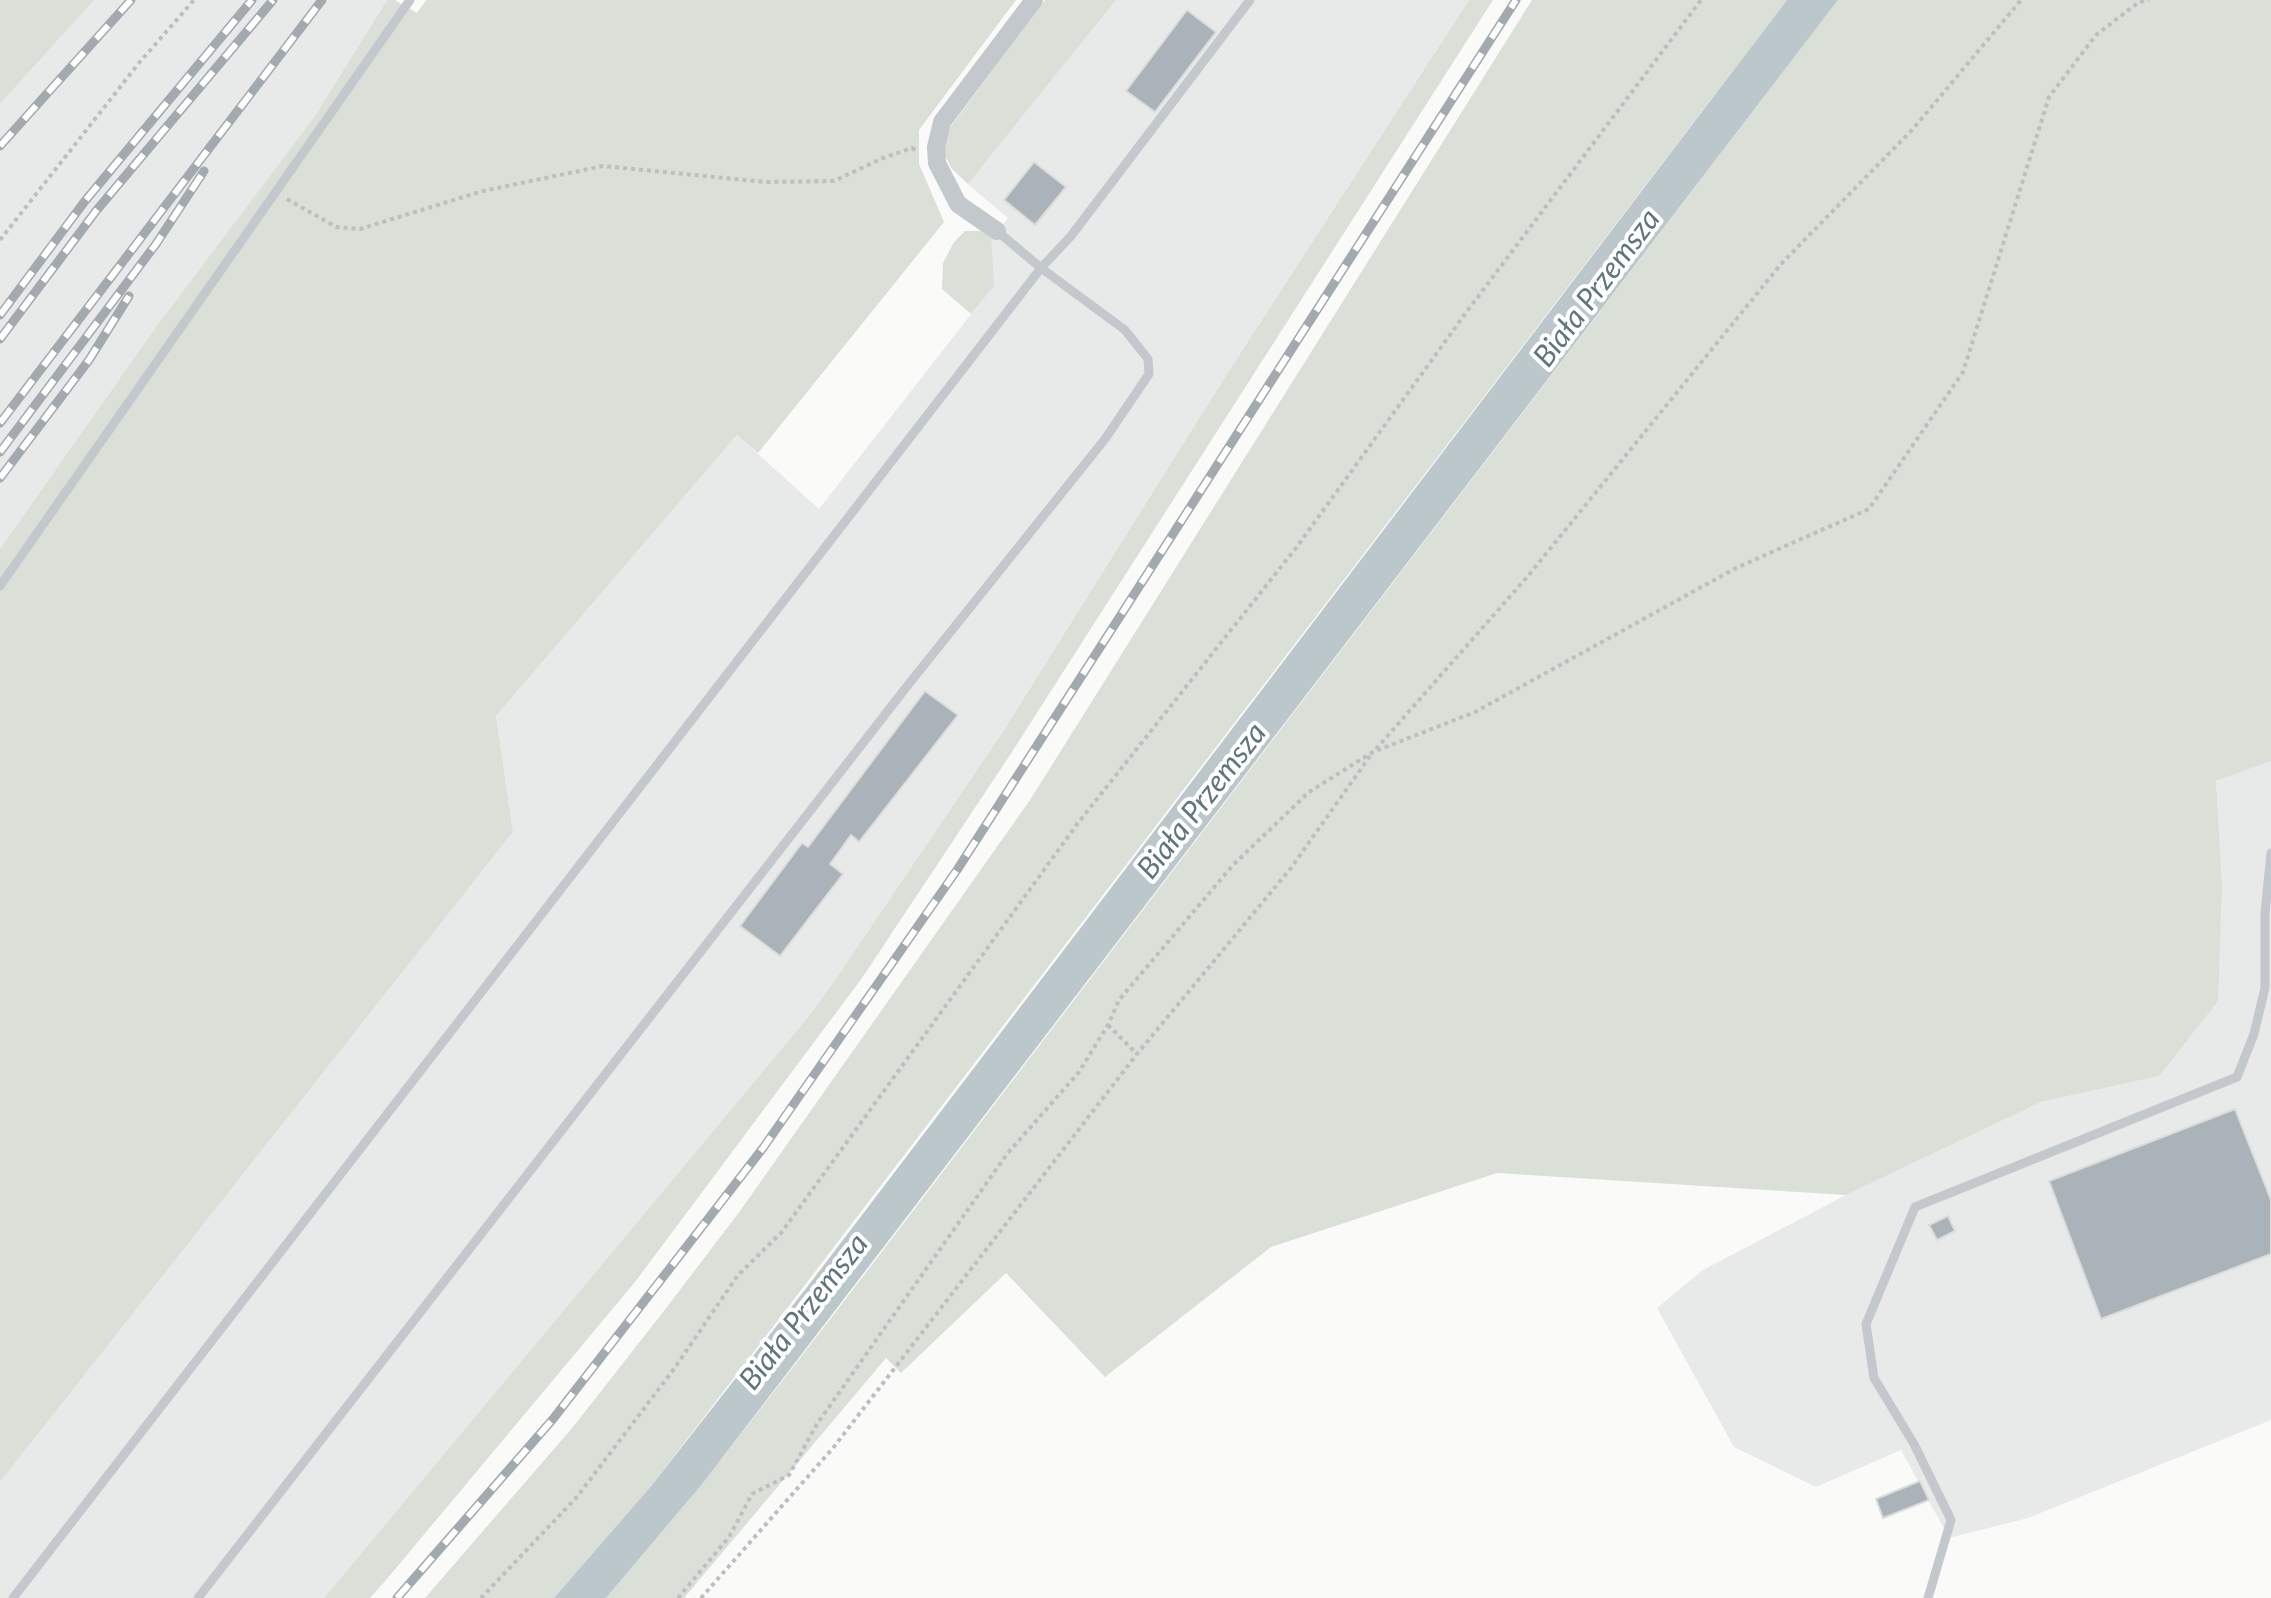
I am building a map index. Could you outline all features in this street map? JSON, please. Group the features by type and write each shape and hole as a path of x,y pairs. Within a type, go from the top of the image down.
{"street":[{"path":"997,231 958,204 937,163 936,147 942,122 1034,0"}],"lane":[{"path":"0,586 410,0"},
{"path":"13,1598 1041,268 1071,236 1250,0"},
{"path":"198,1598 908,685 1105,439 1149,374 1148,359 1125,330 997,231"},
{"path":"1928,1598 1951,1520 1914,1444 1874,1378 1866,1324 1915,1207 2237,1077 2254,1034 2265,988 2268,856 2271,853"}],"path":[{"path":"0,240 139,63 194,0"},
{"path":"481,1598 576,1498 674,1369 738,1275 781,1233 1078,823 1296,548 1465,314 1701,0"},
{"path":"701,1598 833,1448 1137,1054 1291,868 1373,752 1528,576 1781,264 1913,129 2021,0"},
{"path":"678,1598 729,1537 752,1494 789,1475 817,1424 989,1179 1079,1072 1108,1025 1119,1000 1233,865 1309,792 1373,752 1475,712 1736,568 1869,509 1963,372 2049,97 2096,35 2139,2 2149,0"},
{"path":"276,193 336,227 360,229 483,191 603,166 765,182 834,181 912,148 937,163"},
{"path":"1108,1025 1137,1054"}],"shaded area":[{"path":"0,0 94,0 0,104"},
{"path":"94,0 387,0 314,117 153,331 0,549 0,104"},
{"path":"387,0 395,0 417,13 426,0 1016,0 919,130 919,164 944,222 758,453 737,435 496,716 513,832 0,1482 0,549 153,331 314,117"},
{"path":"1045,0 1116,0 968,184 952,169 942,150 946,133"},
{"path":"1116,0 1469,0 1227,374 1002,733 835,980 809,1016 324,1598 0,1598 0,1482 513,832 496,716 737,435 819,509 993,286 989,241 1008,218 968,184"},
{"path":"1469,0 1493,0 1010,755 862,978 635,1282 386,1580 370,1598 324,1598 809,1016 835,980 1002,733 1227,374"},
{"path":"1532,0 1787,0 652,1485 554,1598 425,1598 573,1427 740,1211 1030,800"},
{"path":"1838,0 2271,0 2271,761 2216,781 2222,883 2218,1001 2159,1076 2041,1102 1846,1195 1497,1173 1271,1247 1105,1377 1006,1273 901,1373 886,1358 684,1598 606,1598 703,1483 838,1309"},
{"path":"965,231 981,231 991,238 994,286 971,314 942,289 943,263 954,242"},
{"path":"2271,761 2271,1420 2028,1518 1949,1538 1901,1450 1816,1487 1734,1447 1657,1308 1703,1270 1846,1195 2041,1102 2159,1076 2222,883 2216,781"}],"water":[{"name":"Biała Przemsza","path":"1787,0 1838,0 703,1483 606,1598 554,1598 652,1485 811,1282"}],"building":[{"path":"1187,10 1216,32 1155,112 1126,91"},
{"path":"1034,162 1066,187 1035,225 1004,200"},
{"path":"925,691 958,715 859,842 851,835 830,864 843,874 780,956 740,926 802,843 808,847"},
{"path":"2235,1109 2271,1200 2271,1254 2101,1319 2049,1181"},
{"path":"1948,1216 1955,1231 1937,1240 1929,1225"},
{"path":"1920,1481 1929,1500 1883,1518 1876,1499"}],"railway":[{"path":"0,146 131,0"},
{"path":"0,315 85,201 252,0"},
{"path":"0,339 96,211 273,0"},
{"path":"0,423 322,0"},
{"path":"397,1598 553,1419 763,1148 957,870 1516,0"},
{"path":"0,452 156,244 204,171"},
{"path":"0,478 89,360 129,296"}]}
